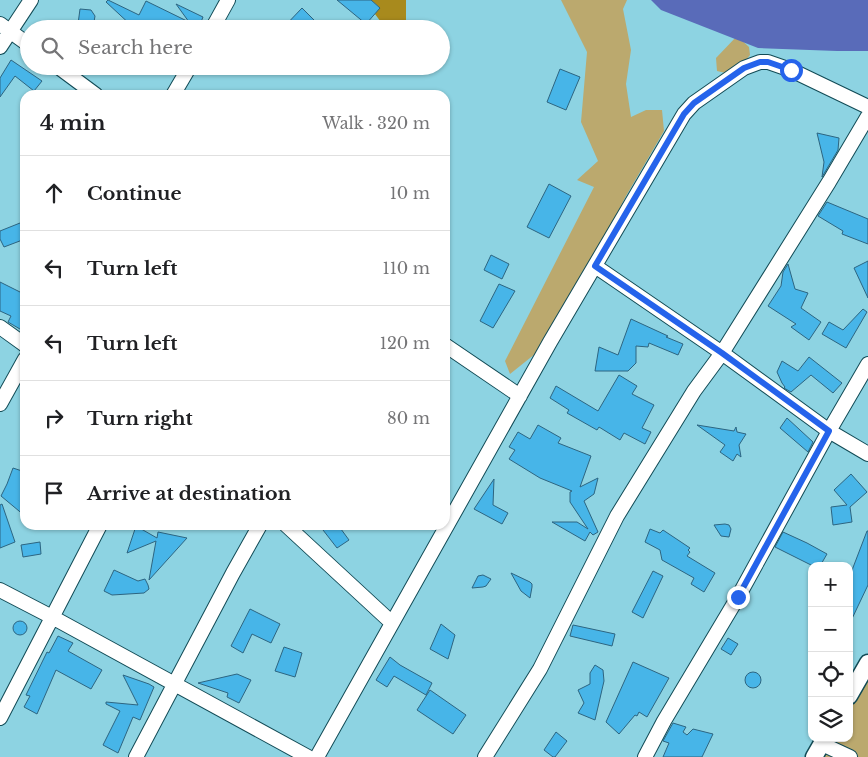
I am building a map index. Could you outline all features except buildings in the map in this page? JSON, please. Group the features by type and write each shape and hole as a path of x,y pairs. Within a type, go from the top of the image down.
{"street":[{"path":"0,47 5,28 31,0"},
{"path":"217,20 228,0"},
{"path":"5,28 20,39"},
{"path":"450,520 595,266 684,114 694,103 744,68 760,62 768,62 791,70 868,108"},
{"path":"69,75 89,90"},
{"path":"176,90 185,75"},
{"path":"485,757 540,669 617,516 694,391 722,353 868,116"},
{"path":"595,266 722,353 829,431 868,454"},
{"path":"0,327 20,341"},
{"path":"450,348 520,396"},
{"path":"645,757 664,721 738,597 868,364"},
{"path":"0,404 20,368"},
{"path":"0,718 97,530"},
{"path":"136,757 257,530"},
{"path":"291,530 392,623"},
{"path":"317,757 444,530"},
{"path":"0,590 175,683 308,757"},
{"path":"853,689 868,664"},
{"path":"821,746 850,757"}],"shaded area":[{"path":"371,0 406,0 406,20 379,20 375,14 379,7"},
{"path":"561,0 627,0 623,9 631,50 626,84 631,117 646,110 662,110 664,131 626,196 550,342 510,374 505,361 594,187 577,180 598,161 581,122 587,52"},
{"path":"737,36 749,47 750,55 734,75 717,71 716,58"},
{"path":"868,663 868,757 814,757 823,742 853,742 853,689"}],"water":[{"path":"651,0 868,0 868,51 758,48 661,10"}],"route":[{"path":"738,597 829,431 722,353 595,266 684,114 694,103 744,68 760,62 768,62 791,70"}]}
